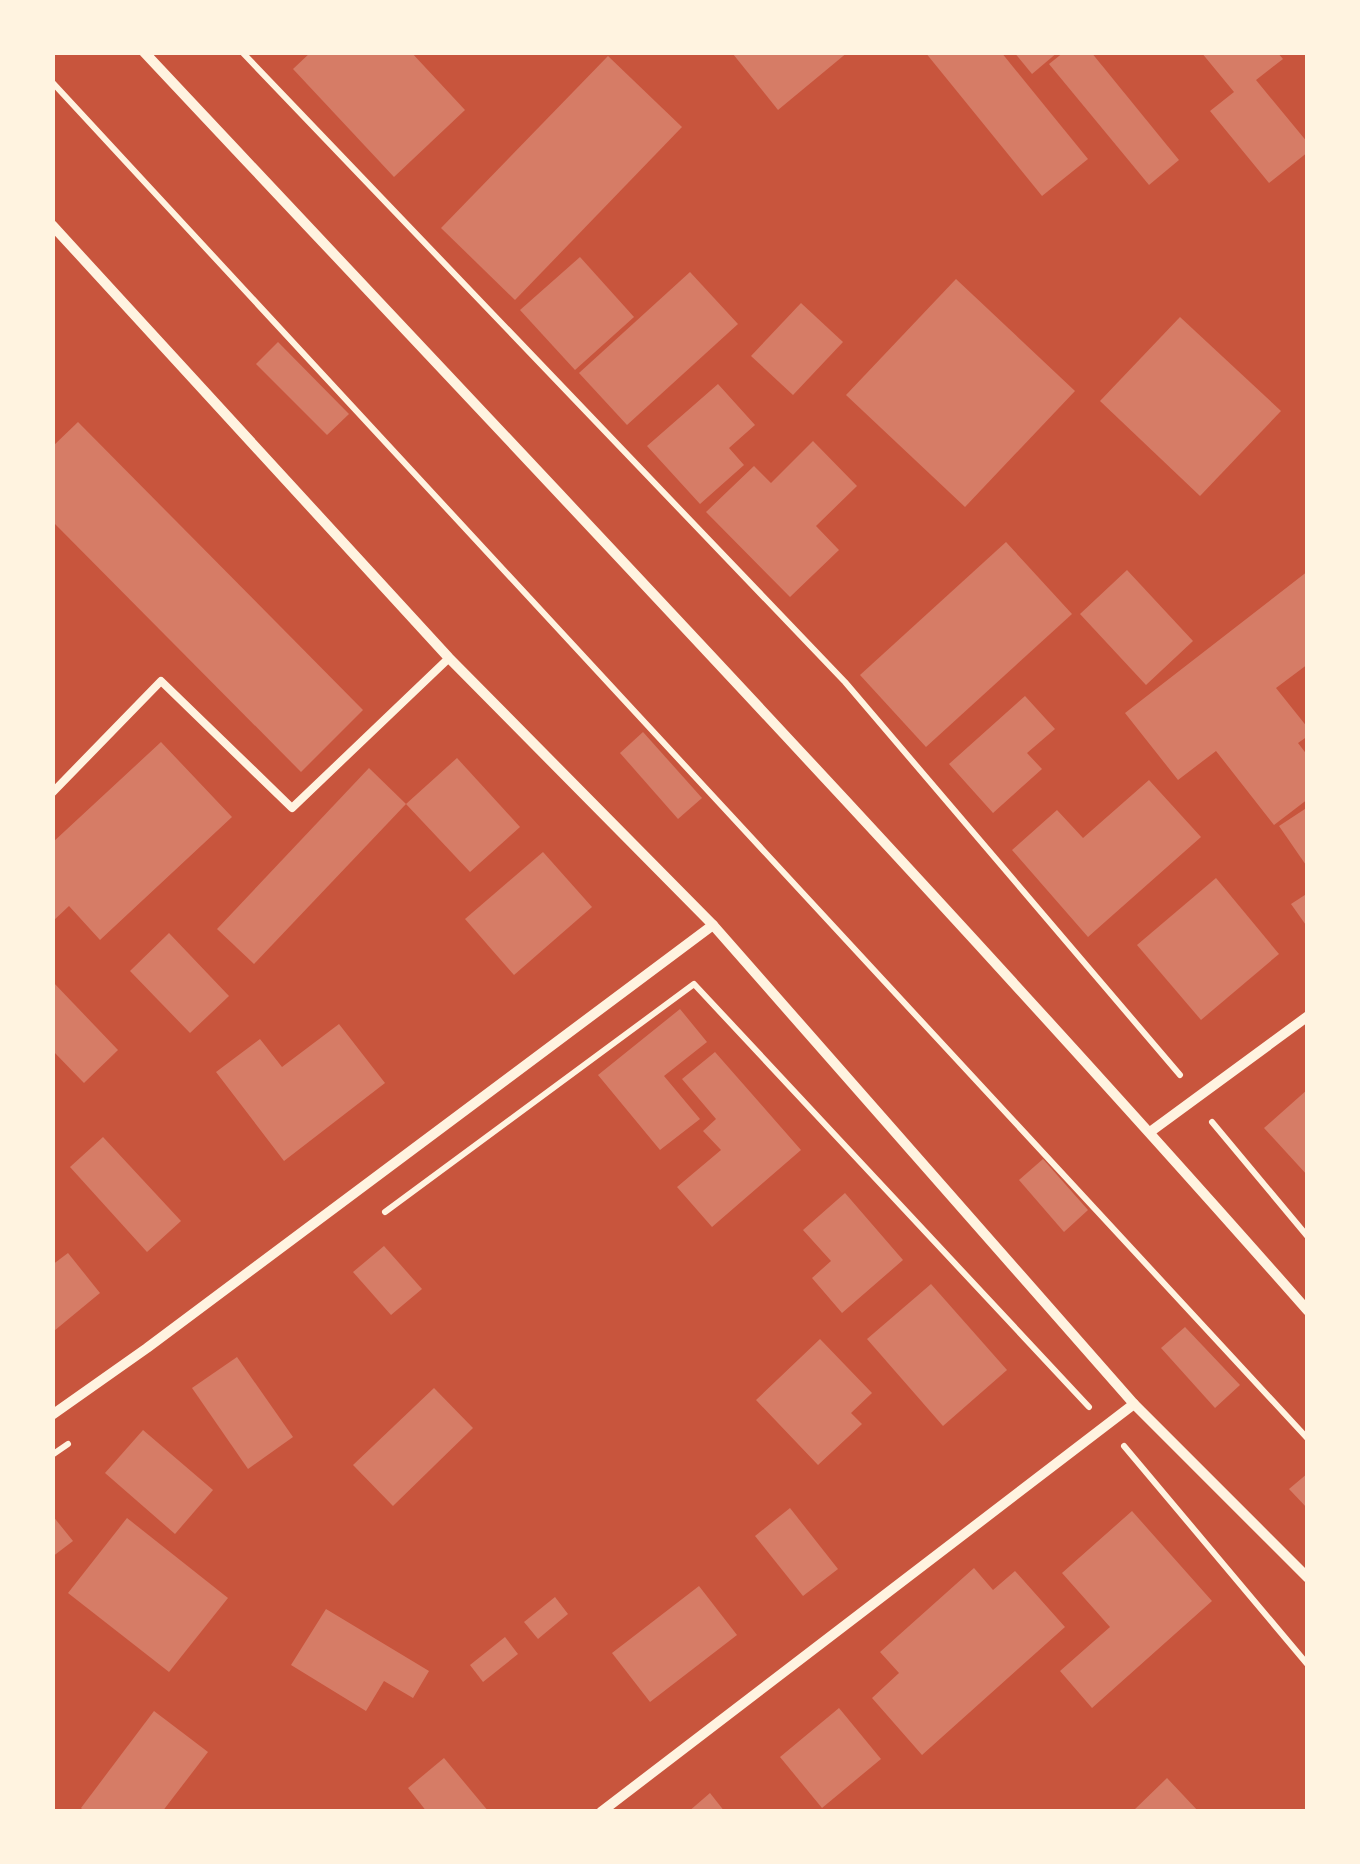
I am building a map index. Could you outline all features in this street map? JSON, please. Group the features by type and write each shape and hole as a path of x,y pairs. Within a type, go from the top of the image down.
{"street":[{"path":"144,52 838,790 1308,1311"},
{"path":"52,225 450,658 713,926 1134,1404 1308,1578"},
{"path":"52,1414 147,1348 713,926"},
{"path":"1150,1132 1308,1016"},
{"path":"601,1812 1134,1404"}],"lane":[{"path":"52,792 161,681 292,808 450,658"}],"path":[{"path":"242,52 844,682 1197,1095 1216,1128 1308,1236"},
{"path":"52,82 1308,1439"},
{"path":"385,1212 694,984 1108,1427 1308,1665"},
{"path":"52,1455 82,1433"}],"building":[{"path":"311,52 411,52 465,110 394,177 293,69"},
{"path":"735,52 848,52 778,110"},
{"path":"925,52 1001,52 1088,159 1042,196"},
{"path":"1014,52 1058,52 1032,74"},
{"path":"1064,52 1091,52 1179,160 1149,185 1049,64"},
{"path":"1201,52 1277,52 1283,59 1256,80 1308,143 1308,152 1269,183 1210,111 1234,92"},
{"path":"608,56 682,127 515,300 441,228"},
{"path":"580,257 634,317 575,370 520,310"},
{"path":"690,272 738,324 627,425 579,373"},
{"path":"956,279 1075,391 965,507 846,395"},
{"path":"801,303 843,342 793,395 751,356"},
{"path":"1180,317 1281,411 1200,496 1100,401"},
{"path":"278,342 349,414 327,435 256,364"},
{"path":"718,384 755,425 729,448 744,465 700,504 647,446"},
{"path":"78,422 363,710 301,772 52,521 52,447"},
{"path":"813,441 857,486 816,526 839,550 790,597 706,512 754,466 771,483"},
{"path":"1006,542 1072,614 926,747 860,675"},
{"path":"1127,570 1193,641 1146,685 1080,614"},
{"path":"1308,571 1308,664 1276,688 1308,728 1308,736 1298,743 1308,756 1308,799 1274,825 1216,751 1178,780 1125,713"},
{"path":"1025,696 1055,729 1027,753 1042,769 993,813 949,764"},
{"path":"643,732 702,798 678,819 620,753"},
{"path":"161,742 232,817 100,940 69,906 52,922 52,843"},
{"path":"457,758 520,827 470,872 406,804"},
{"path":"369,768 406,804 254,964 217,929"},
{"path":"1149,780 1201,837 1088,937 1012,850 1057,810 1083,838"},
{"path":"1308,807 1308,868 1279,826"},
{"path":"543,852 592,907 514,975 465,919"},
{"path":"1216,878 1279,954 1201,1020 1137,945"},
{"path":"1308,893 1308,928 1291,904"},
{"path":"169,933 229,996 190,1033 130,971"},
{"path":"52,981 118,1050 84,1083 52,1050"},
{"path":"680,1009 707,1042 664,1076 700,1119 660,1150 598,1075"},
{"path":"339,1024 385,1083 284,1161 216,1072 260,1039 282,1067"},
{"path":"715,1052 801,1150 712,1227 677,1187 721,1150 703,1131 716,1119 682,1079"},
{"path":"1308,1089 1308,1176 1264,1128"},
{"path":"103,1137 181,1221 147,1252 70,1167"},
{"path":"1043,1159 1088,1210 1064,1232 1019,1180"},
{"path":"845,1193 903,1260 842,1313 812,1278 831,1261 803,1230"},
{"path":"384,1246 422,1289 391,1315 353,1272"},
{"path":"68,1253 100,1293 54,1331 52,1265"},
{"path":"931,1284 1007,1370 943,1426 867,1339"},
{"path":"1185,1327 1240,1385 1215,1408 1161,1348"},
{"path":"820,1339 872,1393 851,1413 862,1424 818,1465 756,1400"},
{"path":"237,1357 293,1437 248,1469 192,1388"},
{"path":"434,1388 473,1428 393,1506 353,1465"},
{"path":"143,1430 213,1490 175,1534 105,1473"},
{"path":"1308,1473 1308,1509 1289,1489"},
{"path":"790,1508 838,1569 803,1596 755,1536"},
{"path":"1132,1511 1212,1601 1092,1708 1060,1671 1110,1627 1062,1573"},
{"path":"52,1515 73,1541 52,1557"},
{"path":"127,1518 228,1598 169,1672 68,1593"},
{"path":"974,1568 993,1590 1015,1571 1065,1627 922,1755 872,1698 899,1673 880,1652"},
{"path":"699,1586 737,1635 650,1702 612,1653"},
{"path":"555,1597 568,1614 538,1639 524,1622"},
{"path":"326,1609 429,1671 413,1698 384,1681 366,1711 291,1665"},
{"path":"505,1637 518,1654 483,1682 470,1665"},
{"path":"839,1708 881,1759 822,1808 780,1757"},
{"path":"154,1711 208,1752 162,1812 85,1812 81,1808"},
{"path":"444,1758 489,1812 427,1812 408,1788"},
{"path":"1167,1778 1199,1812 1132,1812"},
{"path":"710,1793 725,1812 688,1812"}]}
